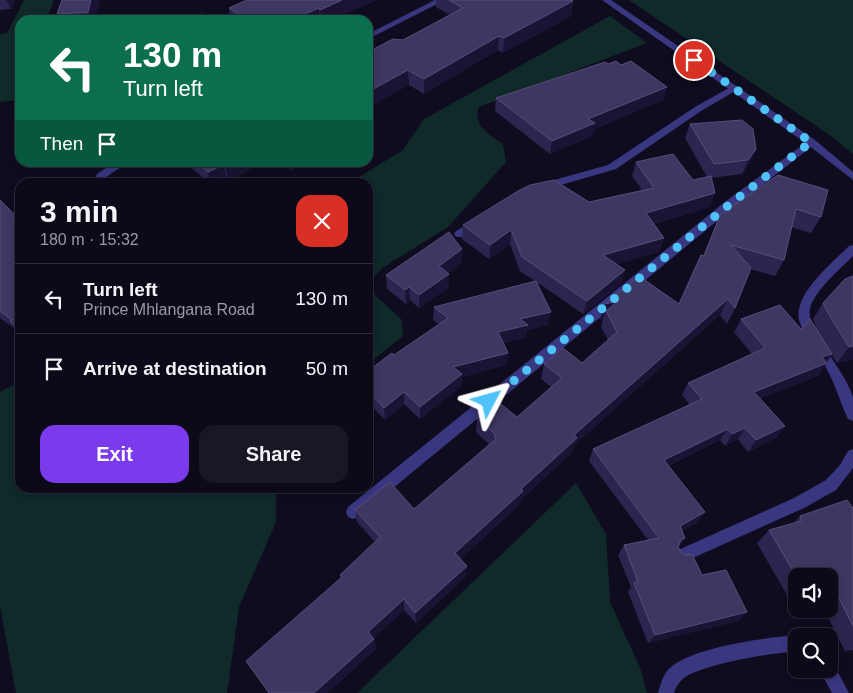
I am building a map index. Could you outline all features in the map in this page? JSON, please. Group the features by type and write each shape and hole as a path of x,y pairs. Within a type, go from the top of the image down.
{"street":[{"path":"373,34 440,0"},
{"path":"606,0 811,142 853,177"},
{"path":"528,192 553,182 612,167 698,109 734,88"},
{"path":"353,512 730,204 811,142"},
{"path":"101,176 115,167"},
{"path":"460,234 489,215"},
{"path":"853,249 811,296 804,308 804,314 812,336 829,362 853,415"},
{"path":"681,556 799,503 831,485 845,469 853,455"},
{"path":"666,693 672,678 681,670 704,659 788,645"},
{"path":"832,678 841,693"}],"green space":[{"path":"24,0 54,0 48,15 16,15"},
{"path":"629,0 853,0 853,154 831,136"},
{"path":"610,16 647,43 479,107 477,113 480,124 488,133 503,144 506,162 448,227 382,268 373,278 373,178 358,178 403,150 424,119"},
{"path":"15,17 15,100 0,102 0,34 7,33"},
{"path":"373,289 375,295 401,319 403,336 373,360"},
{"path":"15,384 15,493 276,493 276,522 239,607 227,693 16,693 0,606 0,392"},
{"path":"576,483 606,534 610,602 641,670 647,693 357,693"}],"building":[{"path":"62,0 91,0 88,12 57,14"},
{"path":"247,0 342,0 320,10 319,8 303,15 240,15 229,8"},
{"path":"449,0 573,1 504,38 499,36 424,79 408,70 373,89 373,49 393,39 403,40 463,8"},
{"path":"616,61 621,65 631,61 667,87 588,119 595,123 552,141 496,98 605,62 608,64"},
{"path":"742,120 753,129 756,149 748,160 714,164 690,124"},
{"path":"673,154 693,180 711,176 715,193 646,213 664,238 603,255 625,270 587,301 522,257 511,230 490,245 463,225 530,185 554,180 589,202 654,188 636,162"},
{"path":"202,167 219,167 208,172"},
{"path":"778,175 828,190 821,217 796,209 784,260 731,245 751,268 735,308 728,299 574,435 577,438 521,489 523,491 455,553 467,566 415,613 404,599 368,632 374,639 314,693 269,693 246,661 342,577 340,575 380,537 355,510 390,482 414,509 496,439 494,436 496,435 477,418 497,401 517,417 562,378 544,364 563,348 582,363 617,332 606,311 618,301 605,304 639,276 679,304 701,255 704,256 720,215"},
{"path":"0,200 15,215 15,221 13,222 15,225 15,326 10,321 12,320 0,311"},
{"path":"449,232 462,249 439,266 449,274 419,295 409,287 405,290 386,275"},
{"path":"853,276 853,346 849,347 823,303 845,279"},
{"path":"536,281 551,312 520,319 528,325 498,332 508,353 453,367 462,374 420,407 404,392 384,408 373,396 373,367 448,318 434,307"},
{"path":"780,305 801,329 810,319 832,354 822,357 827,363 754,392 785,426 756,440 745,428 732,434 728,429 664,460 705,512 680,526 685,538 681,540 678,547 682,553 692,554 702,575 726,570 747,612 655,635 634,583 638,582 624,545 659,538 593,449 702,399 688,383 765,348 741,319"},
{"path":"847,500 853,508 853,626 838,596 838,568 791,568 769,530 801,521 800,516"}],"route":[{"path":"489,401 730,204 811,142 694,60"}]}
